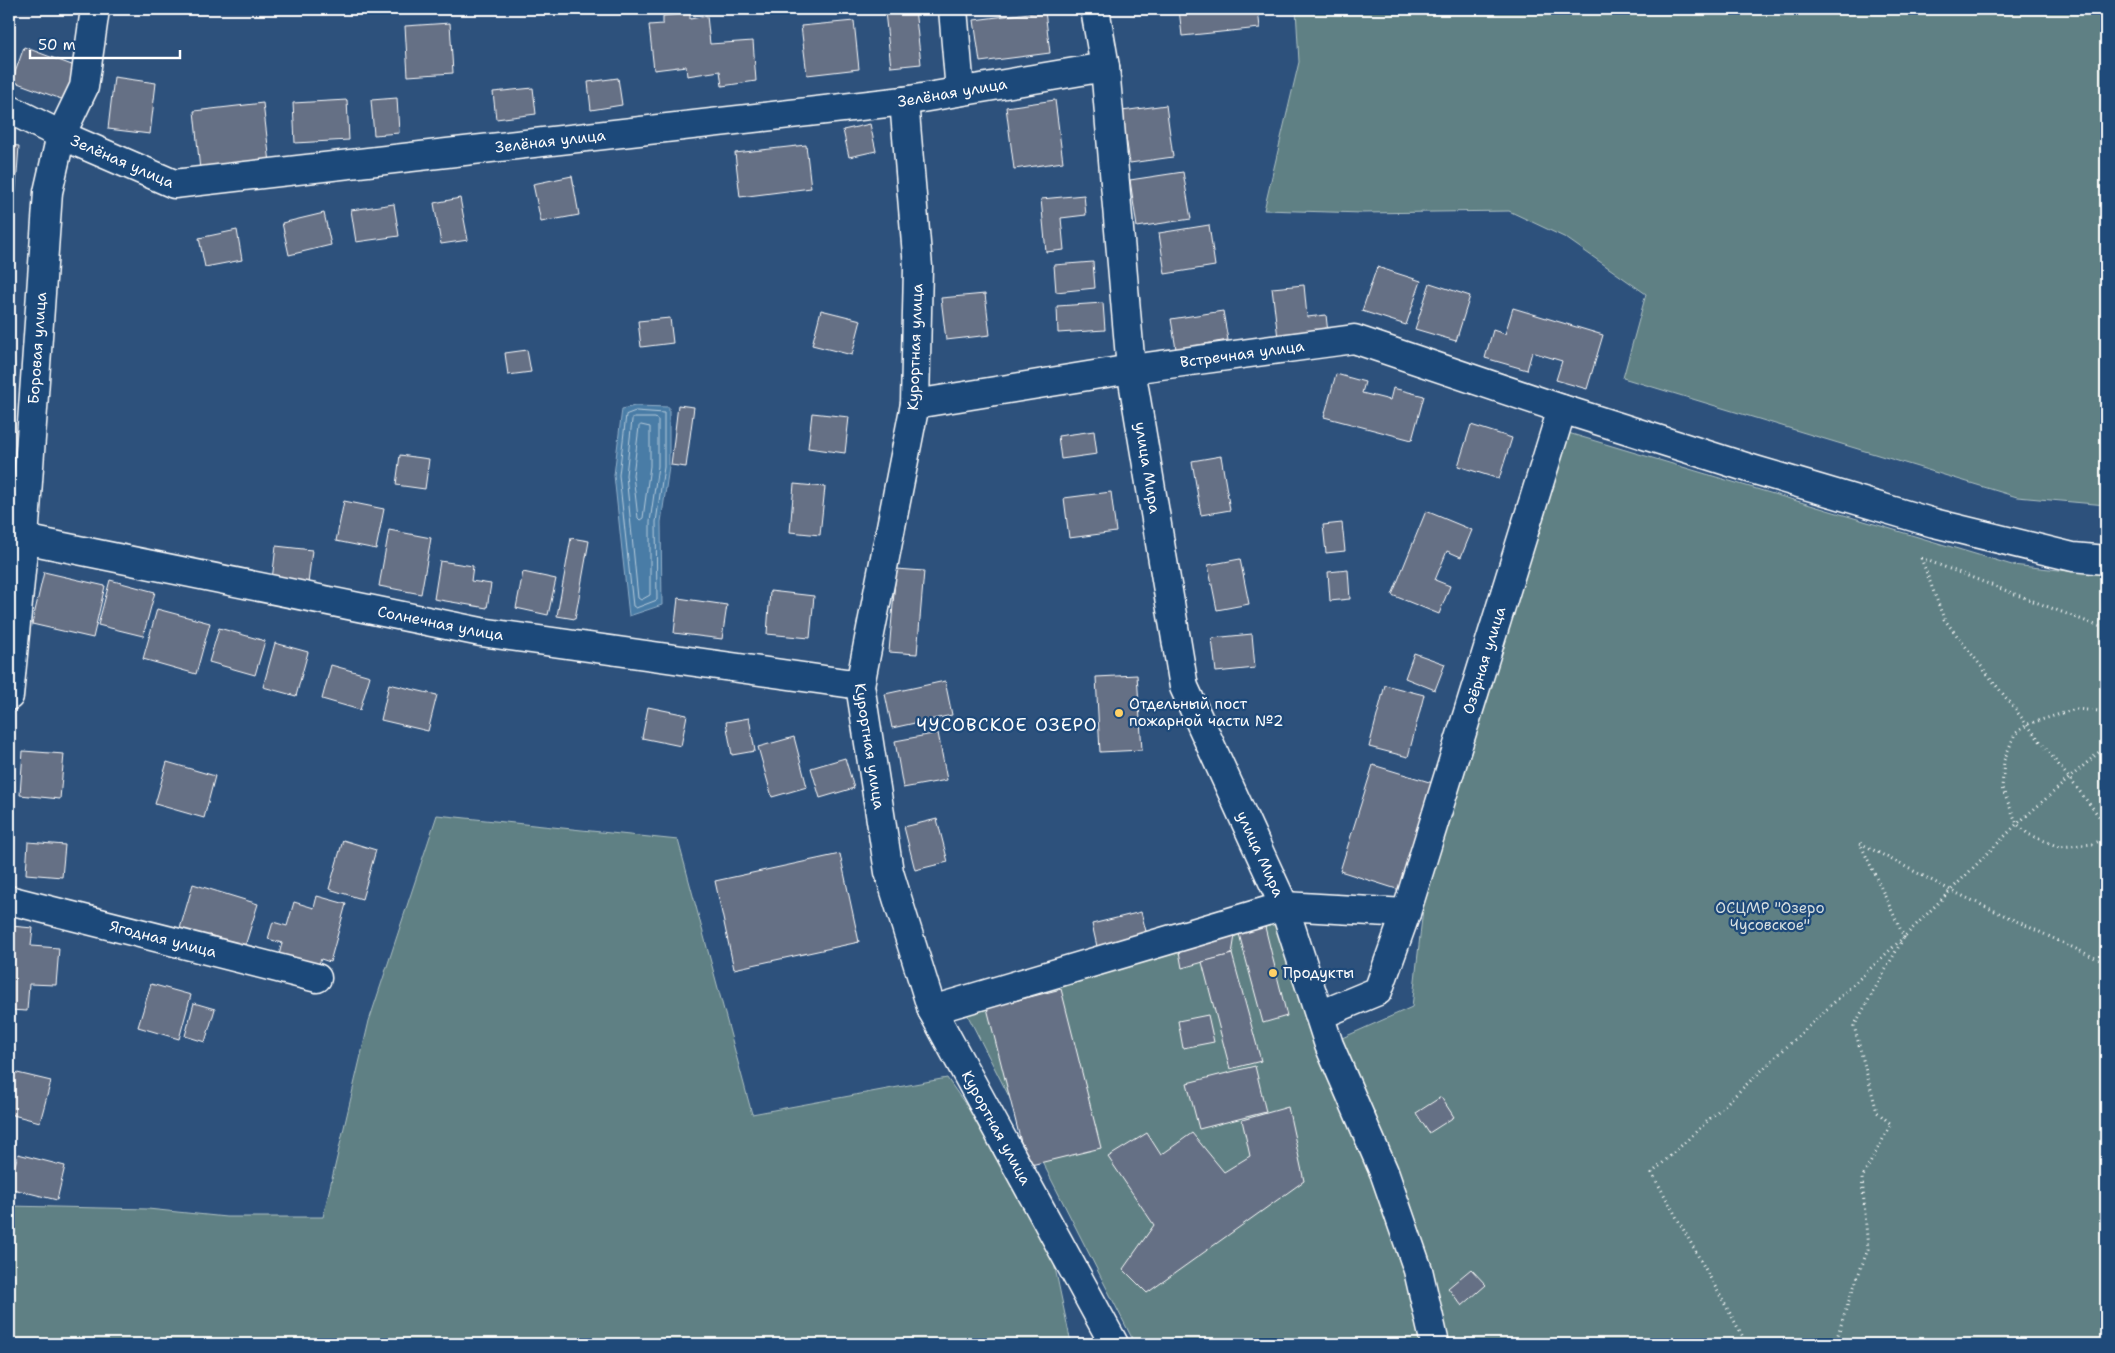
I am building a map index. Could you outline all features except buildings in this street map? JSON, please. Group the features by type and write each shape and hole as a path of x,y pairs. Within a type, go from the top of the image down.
{"street":[{"name":"Боровая улица","path":"9,696 24,538 48,192 61,135 84,87 95,9"},
{"path":"953,9 960,90"},
{"name":"улица Мира","path":"1095,9 1106,67 1131,370 1184,686 1284,906 1330,1046 1384,1172 1418,1270 1435,1344"},
{"name":"Зелёная улица","path":"9,109 61,135 174,184 904,101 960,90 1106,67"},
{"name":"Курортная улица","path":"904,101 918,267 915,404 860,685 889,872 932,1010 1114,1344"},
{"name":"Встречная улица","path":"915,404 1131,370 1354,339 1562,409 1755,470 1934,523 2072,557 2106,560"},
{"name":"Озёрная улица","path":"1320,1015 1378,991 1406,913 1562,409"},
{"name":"Солнечная улица","path":"24,538 481,632 860,685"},
{"name":"Ягодная улица","path":"9,900 317,978"},
{"path":"932,1010 1284,906 1406,913"}],"path":[{"path":"2106,629 1921,558 1944,619 2106,825"},
{"path":"2106,715 2099,711 2076,709 2028,724 2015,734 2004,760 2002,788 2017,824 2028,834 2059,847 2093,844 2106,838"},
{"path":"1747,1344 1652,1173 1904,937 2017,824 2106,746"},
{"path":"1904,937 1860,843 1952,891 2106,963"},
{"path":"1835,1344 1868,1249 1862,1178 1891,1124 1877,1112 1854,1026 1904,937"}],"green space":[{"path":"1296,9 2106,9 2106,505 2017,497 1623,378 1646,294 1566,238 1509,211 1363,213 1264,210 1299,62"},
{"name":"ОСЦМР \"Озеро Чусовское\"","path":"1565,432 2012,565 2106,575 2106,1344 1135,1344 964,1008 1277,919 1315,1050 1412,1007 1424,900"},
{"path":"437,815 678,840 752,1114 947,1078 1006,1162 1042,1207 1070,1338 1073,1344 9,1344 9,1206 148,1209 226,1217 323,1217 369,1021"}],"water":[{"path":"635,406 669,407 669,467 661,522 662,605 629,616 614,475 622,409"}],"place":[{"name":"Отдельный пост пожарной части №2","path":"1119,713"},
{"name":"Продукты","path":"1273,973"}],"district":[{"name":"ЧУСОВСКОЕ ОЗЕРО","path":"1007,725"}]}
